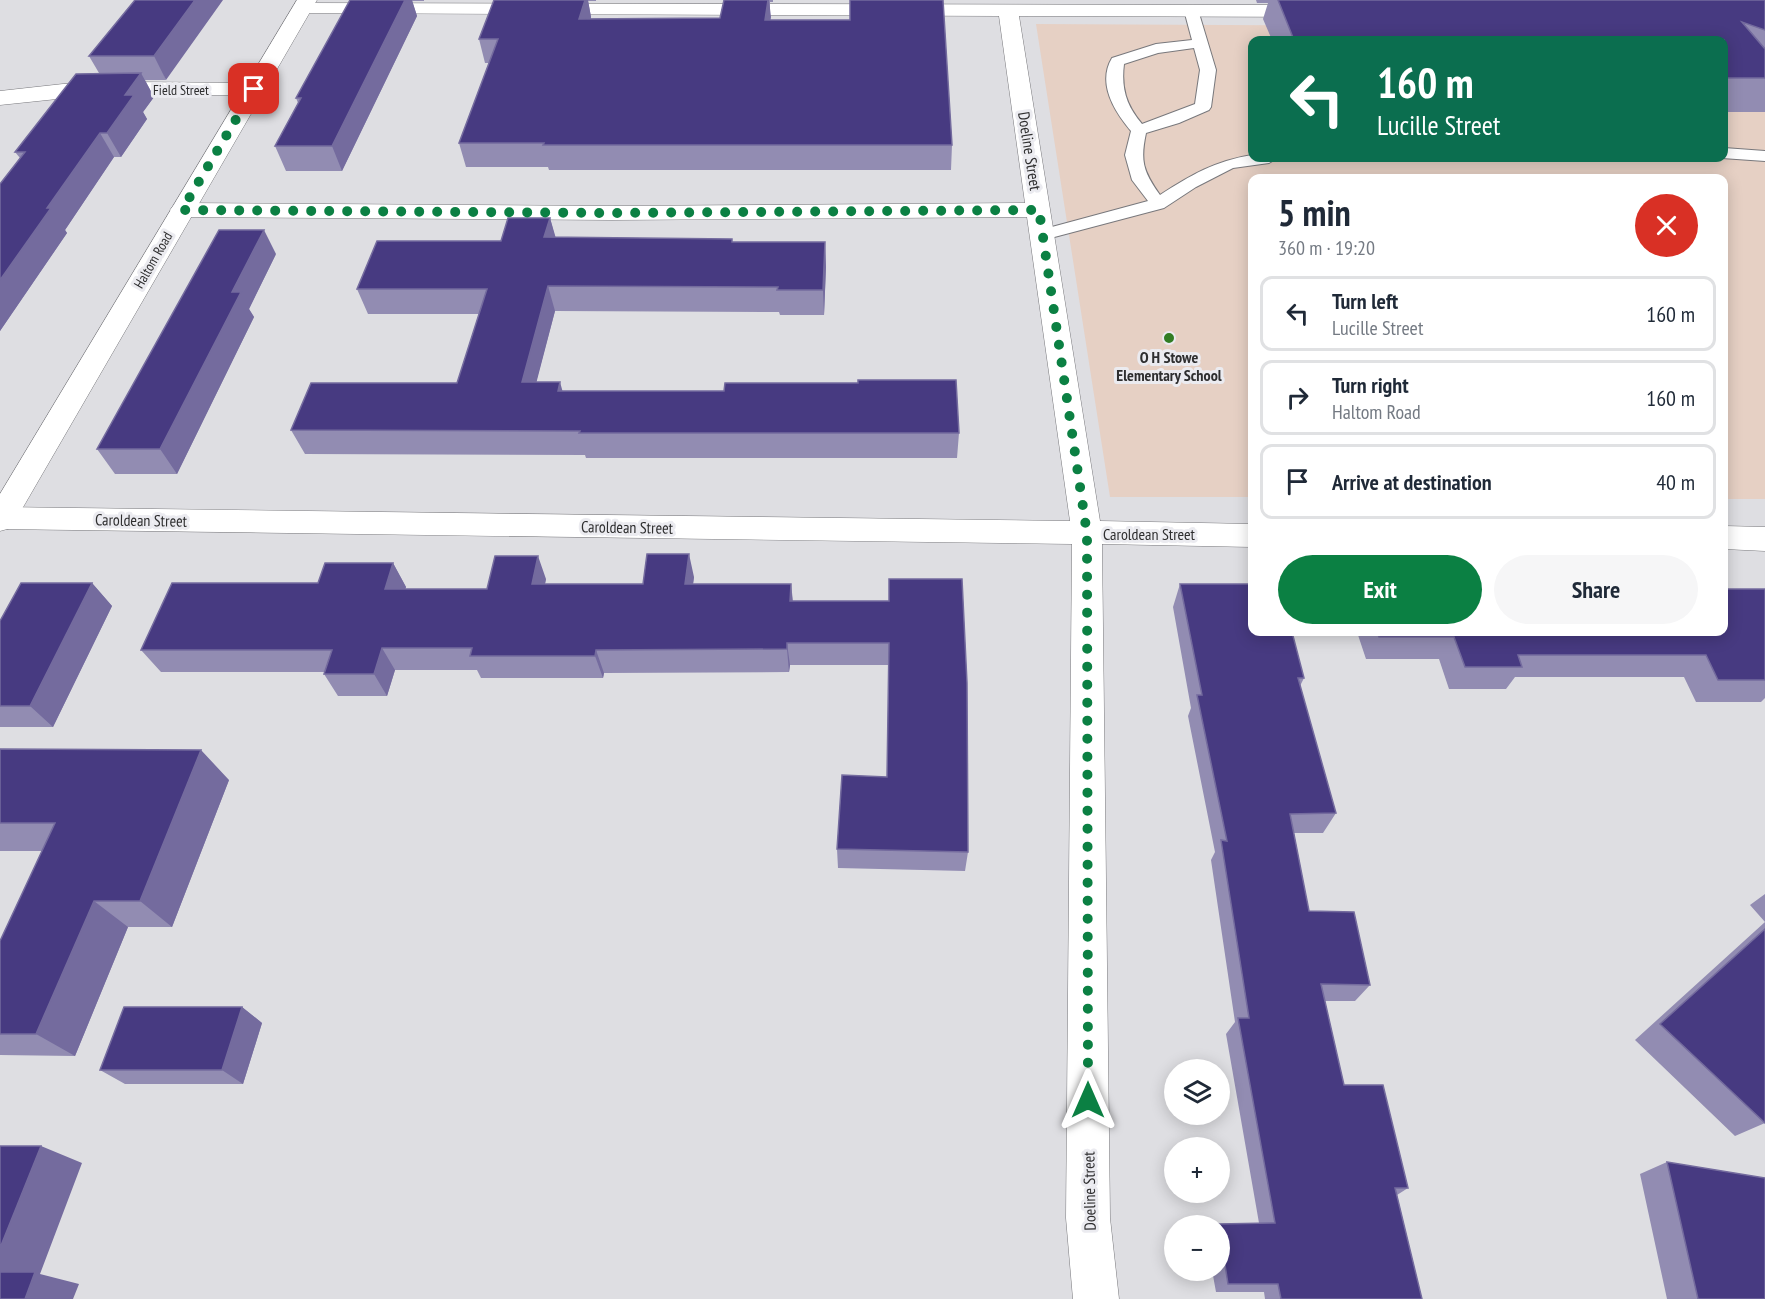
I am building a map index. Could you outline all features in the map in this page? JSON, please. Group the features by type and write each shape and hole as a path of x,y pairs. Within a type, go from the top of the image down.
{"street":[{"path":"305,4 688,4 1334,11"},
{"name":"Haltom Road","path":"0,519 305,4"},
{"name":"Doeline Street","path":"1008,9 1087,534 1088,1218 1096,1299"},
{"name":"Field Street","path":"0,98 34,92 78,90 254,89"},
{"path":"182,210 612,213 1041,223"},
{"name":"Caroldean Street","path":"0,519 1248,535"},
{"path":"1728,538 1765,539"}],"lane":[{"path":"1139,130 1173,120 1203,107 1208,70 1191,10"},
{"path":"1139,130 1120,110 1113,81 1117,61 1156,49 1201,43"},
{"path":"1139,130 1133,154 1141,180 1158,204"},
{"path":"1728,153 1765,156"},
{"path":"1041,223 1158,204 1190,183 1229,164 1248,161"}],"shaded area":[{"name":"O H Stowe Elementary School","path":"1036,24 1765,28 1765,499 1728,499 1728,174 1248,174 1248,497 1110,497"}],"building":[{"path":"135,0 195,0 154,56 89,56"},
{"path":"350,0 405,0 332,146 275,146 301,98 296,98"},
{"path":"494,0 585,0 579,19 720,18 724,0 768,0 765,20 850,20 850,0 943,0 952,145 459,143 498,39 479,39"},
{"path":"1278,0 1765,0 1765,30 1742,22 1765,49 1765,78 1728,78 1728,36 1292,36"},
{"path":"141,73 125,95 134,95 107,133 100,133 0,280 0,184 25,152 15,152 76,74"},
{"path":"508,218 550,218 544,237 825,242 823,290 777,290 778,287 548,286 522,382 560,382 558,391 724,391 725,383 956,380 959,433 291,430 311,383 457,383 487,289 357,289 377,241 501,241"},
{"path":"219,230 264,230 232,292 241,292 160,449 97,449"},
{"path":"647,554 689,554 685,584 791,584 790,601 889,601 889,579 962,579 967,683 968,852 837,849 842,775 887,777 889,643 787,643 787,649 596,650 595,656 470,656 472,648 382,648 374,674 324,674 332,650 141,650 172,583 318,583 325,563 393,563 385,589 487,589 495,556 538,556 532,584 643,584"},
{"path":"21,583 92,583 30,706 0,706 0,621"},
{"path":"1180,584 1248,584 1248,636 1293,636 1304,678 1298,678 1336,813 1290,814 1309,911 1354,912 1370,985 1321,984 1344,1085 1383,1085 1408,1188 1395,1188 1422,1299 1281,1299 1278,1284 1228,1284 1228,1281 1230,1281 1230,1224 1275,1223 1238,1018 1249,1018 1221,840 1227,841 1197,695 1202,695"},
{"path":"1728,589 1765,589 1765,680 1718,680 1706,655 1518,655 1522,667 1465,667 1454,637 1379,637 1728,636"},
{"path":"0,749 201,750 140,901 94,901 36,1034 0,1034 0,941 55,823 0,823"},
{"path":"1765,929 1765,1123 1660,1024"},
{"path":"124,1007 242,1007 222,1070 100,1070"},
{"path":"0,1146 41,1146 0,1248"},
{"path":"1667,1162 1765,1178 1765,1299 1698,1299"},
{"path":"0,1272 35,1272 25,1299 0,1299"}],"place":[{"name":"O H Stowe Elementary School","path":"1169,338"}],"route":[{"path":"254,89 182,210 612,213 1039,210 1087,534 1088,1100"}]}
